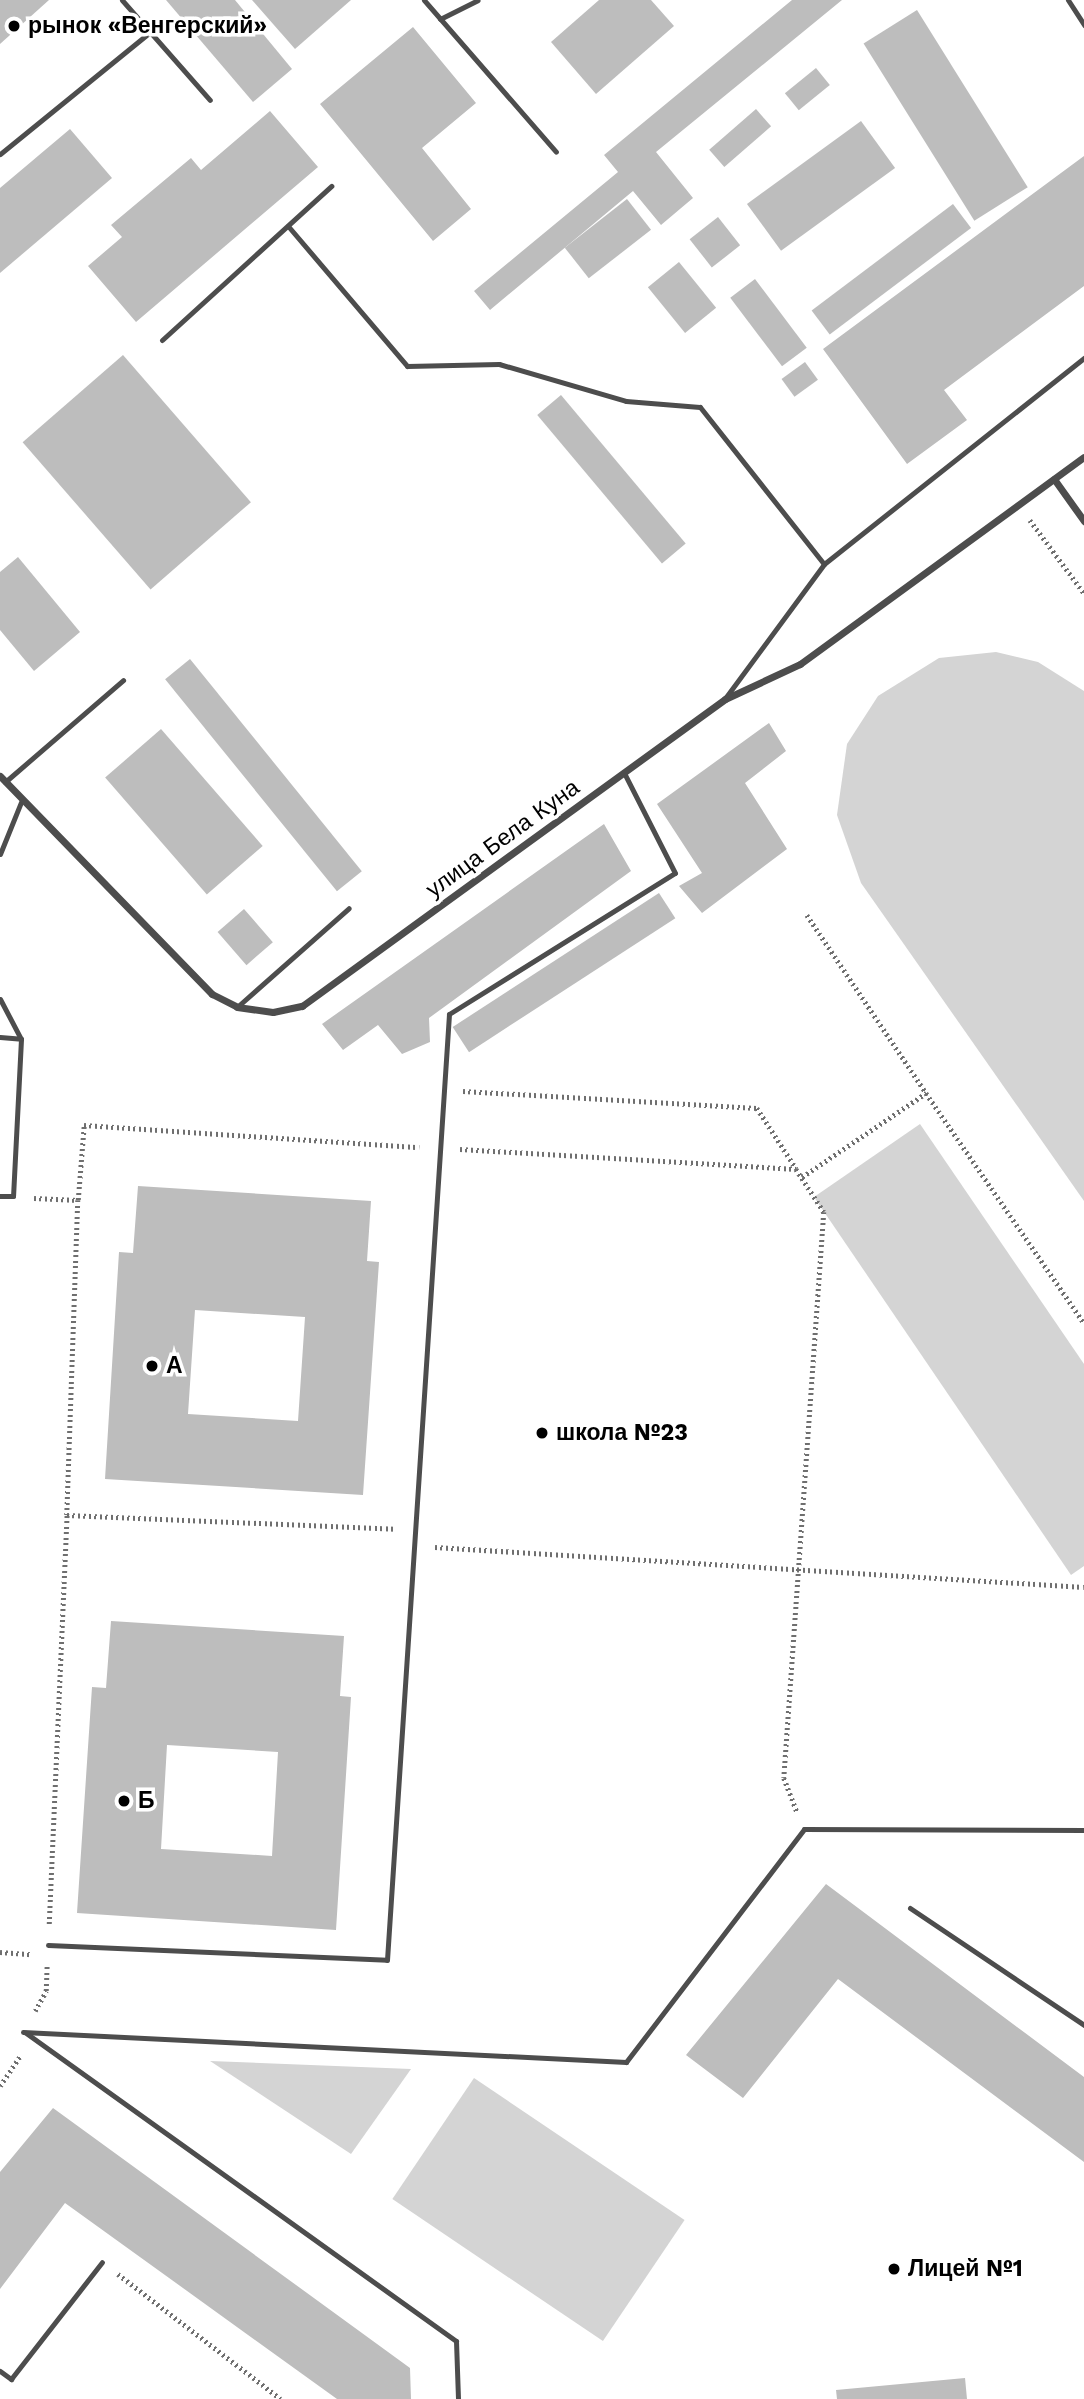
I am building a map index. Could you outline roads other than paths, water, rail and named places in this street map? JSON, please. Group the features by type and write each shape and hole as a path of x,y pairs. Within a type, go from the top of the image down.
{"street":[{"name":"улица Бела Куна","path":"3,779 21,802 195,981 237,1007 273,1012 302,1006 625,775 724,699 800,664 1084,457"},
{"path":"1054,480 1084,521"}],"lane":[{"path":"122,0 210,100"},
{"path":"424,0 556,152"},
{"path":"440,19 478,0"},
{"path":"1068,0 1084,24"},
{"path":"0,154 150,32"},
{"path":"162,340 331,186"},
{"path":"288,226 407,366 499,364 626,401 700,407 824,564"},
{"path":"724,699 824,564 1084,358"},
{"path":"3,779 123,680"},
{"path":"48,1945 387,1960 449,1014 676,873 625,775"},
{"path":"0,854 21,802"},
{"path":"237,1007 349,908"},
{"path":"0,999 20,1039 13,1196 0,1196"},
{"path":"0,1037 20,1039"},
{"path":"458,2399 456,2341 23,2032 626,2062 804,1829 1084,1830"},
{"path":"911,1908 1084,2025"},
{"path":"0,2371 11,2379 102,2262"}],"place":[{"name":"рынок «Венгерский»","path":"14,26"},
{"name":"А","path":"152,1366"},
{"name":"школа №23","path":"542,1433"},
{"name":"Б","path":"124,1801"},
{"name":"Лицей №1","path":"894,2269"}]}
